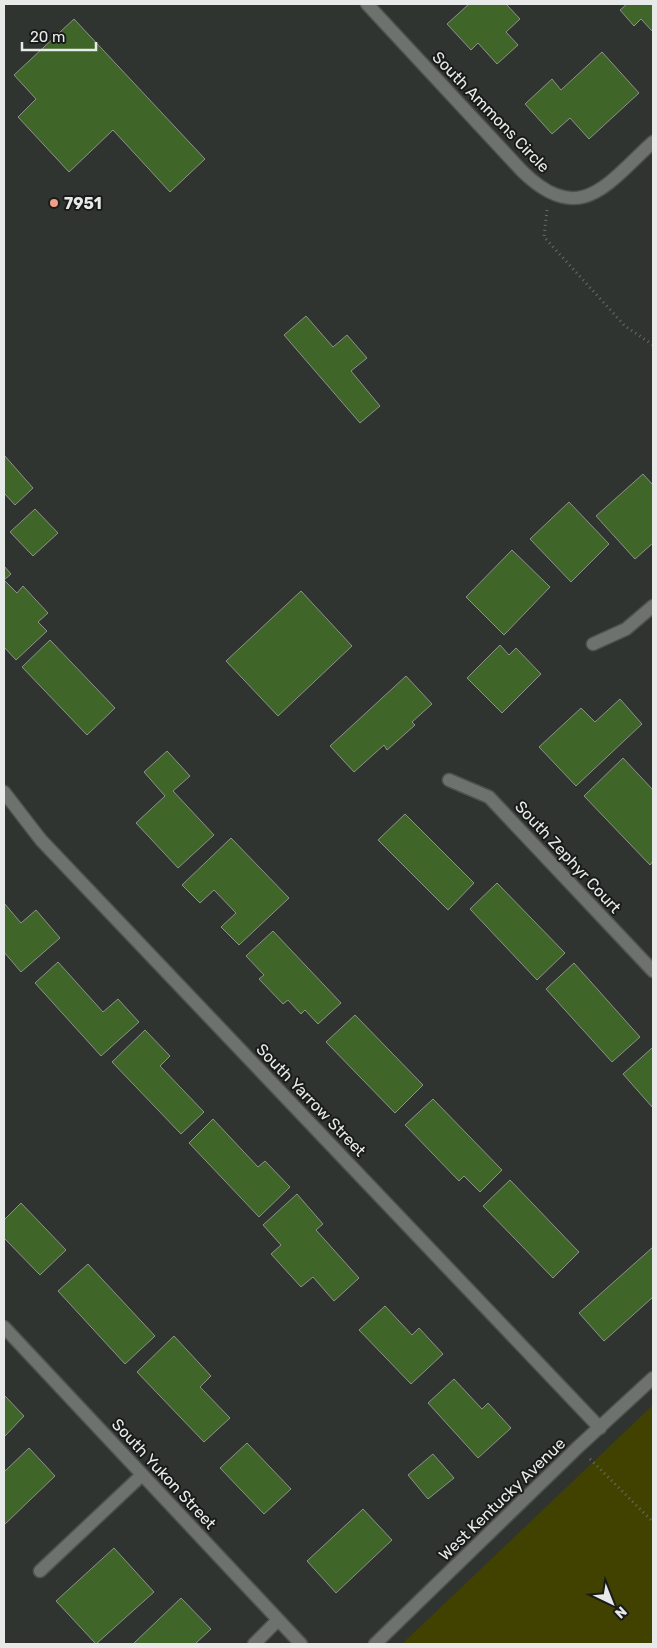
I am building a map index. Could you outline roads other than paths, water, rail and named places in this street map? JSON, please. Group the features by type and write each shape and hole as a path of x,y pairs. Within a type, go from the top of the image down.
{"street":[{"name":"South Ammons Circle","path":"367,4 522,171 551,195 573,199 597,191 653,142"},
{"path":"593,644 626,629 653,606"},
{"name":"South Zephyr Court","path":"449,780 489,797 653,971"},
{"name":"South Yarrow Street","path":"4,792 41,840 600,1428"},
{"name":"South Yukon Street","path":"4,1327 301,1644"},
{"name":"West Kentucky Avenue","path":"375,1644 577,1448 653,1378"},
{"path":"40,1571 142,1475"},
{"path":"254,1644 278,1620"}],"place":[{"name":"7951","path":"54,203"}]}
